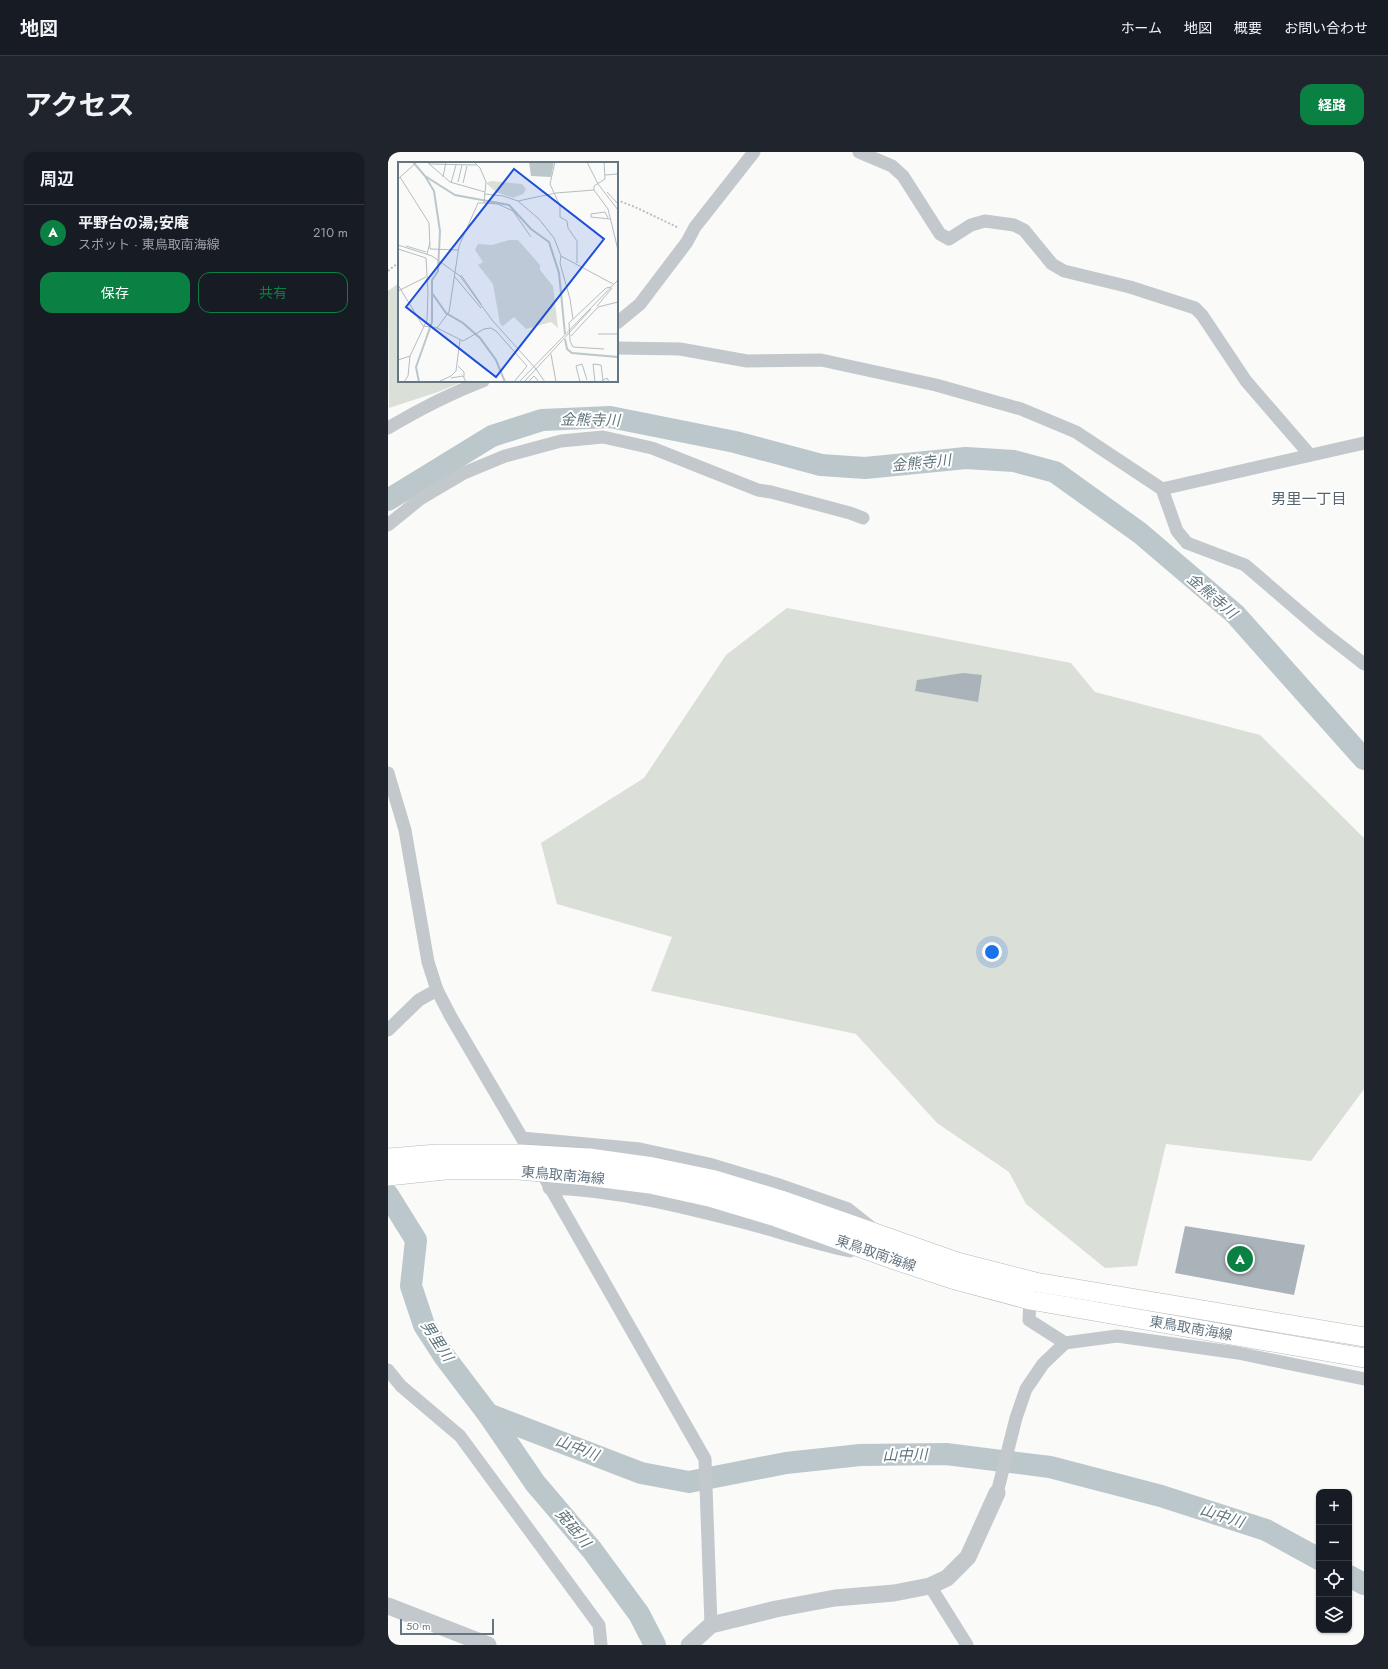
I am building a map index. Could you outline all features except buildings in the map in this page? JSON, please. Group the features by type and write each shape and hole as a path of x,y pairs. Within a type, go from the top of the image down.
{"main road":[{"name":"東鳥取南海線","path":"388,1158 437,1154 521,1154 588,1167 650,1184 709,1197 776,1217 952,1279 1030,1300 1364,1358"},
{"name":"東鳥取南海線","path":"388,1176 445,1170 653,1167 715,1180 781,1200 957,1262 1035,1282 1364,1337"}],"street":[{"path":"618,322 640,304 687,242 695,226 754,152"},
{"path":"859,152 892,166 903,176 940,234 948,239 971,225 985,221 1014,225 1024,230 1052,264 1064,271 1130,287 1195,308 1206,321 1246,381 1310,455"},
{"path":"618,348 680,349 747,360 821,360 936,385 1021,409 1076,432 1162,489 1177,531 1187,543 1245,565 1323,632 1364,664"},
{"path":"388,428 424,407 455,392 481,382"},
{"path":"388,524 420,499 464,473 505,456 561,441 603,437 652,448 758,490 850,513 863,518"},
{"path":"1162,489 1364,443"},
{"path":"388,773 405,830 428,962 437,990 451,1017 522,1138 549,1188 705,1459 711,1625"},
{"path":"388,1030 419,1000 437,990"},
{"path":"522,1138 640,1149 709,1164 776,1184 848,1209 882,1236"},
{"path":"549,1188 571,1188 651,1200 751,1224 831,1248 895,1260"},
{"path":"1030,1300 1029,1320 1065,1343"},
{"path":"689,1645 711,1625 776,1609 828,1600 894,1593 930,1586 947,1578 968,1557 998,1493 1016,1418 1026,1389 1043,1364 1065,1343 1117,1336 1238,1353 1364,1379"},
{"path":"388,1370 401,1386 460,1436 599,1625 601,1645"},
{"path":"930,1586 967,1645"},
{"path":"388,1606 488,1645"}],"path":[{"path":"618,200 636,207 691,234"},
{"path":"388,271 398,263"}],"shaded area":[{"path":"398,284 398,382 462,382 438,392 389,408 388,291"},
{"path":"787,608 1071,663 1095,692 1260,735 1364,838 1364,1089 1311,1161 1166,1144 1137,1266 1105,1268 1026,1204 1009,1172 937,1123 856,1034 651,991 672,937 557,904 541,843 644,778 726,655"}],"waterway":[{"name":"金熊寺川","path":"388,500 492,436 542,420 610,417 735,442 821,465 865,468 966,458 1014,461 1055,472 1140,533 1235,614 1364,759"},
{"name":"莵砥川","path":"388,1195 416,1240 411,1286 424,1325 444,1356 488,1414 535,1483 592,1550 639,1614 655,1645"},
{"name":"山中川","path":"488,1414 641,1473 689,1482 786,1463 860,1455 946,1454 1050,1467 1161,1496 1266,1530 1316,1557"},
{"name":"山中川","path":"1352,1578 1364,1584"}],"place":[{"name":"平野台の湯;安庵","path":"1240,1259"}],"district":[{"name":"男里一丁目","path":"1309,499"}],"water label":[{"name":"男里川","path":"437,1341"}]}
